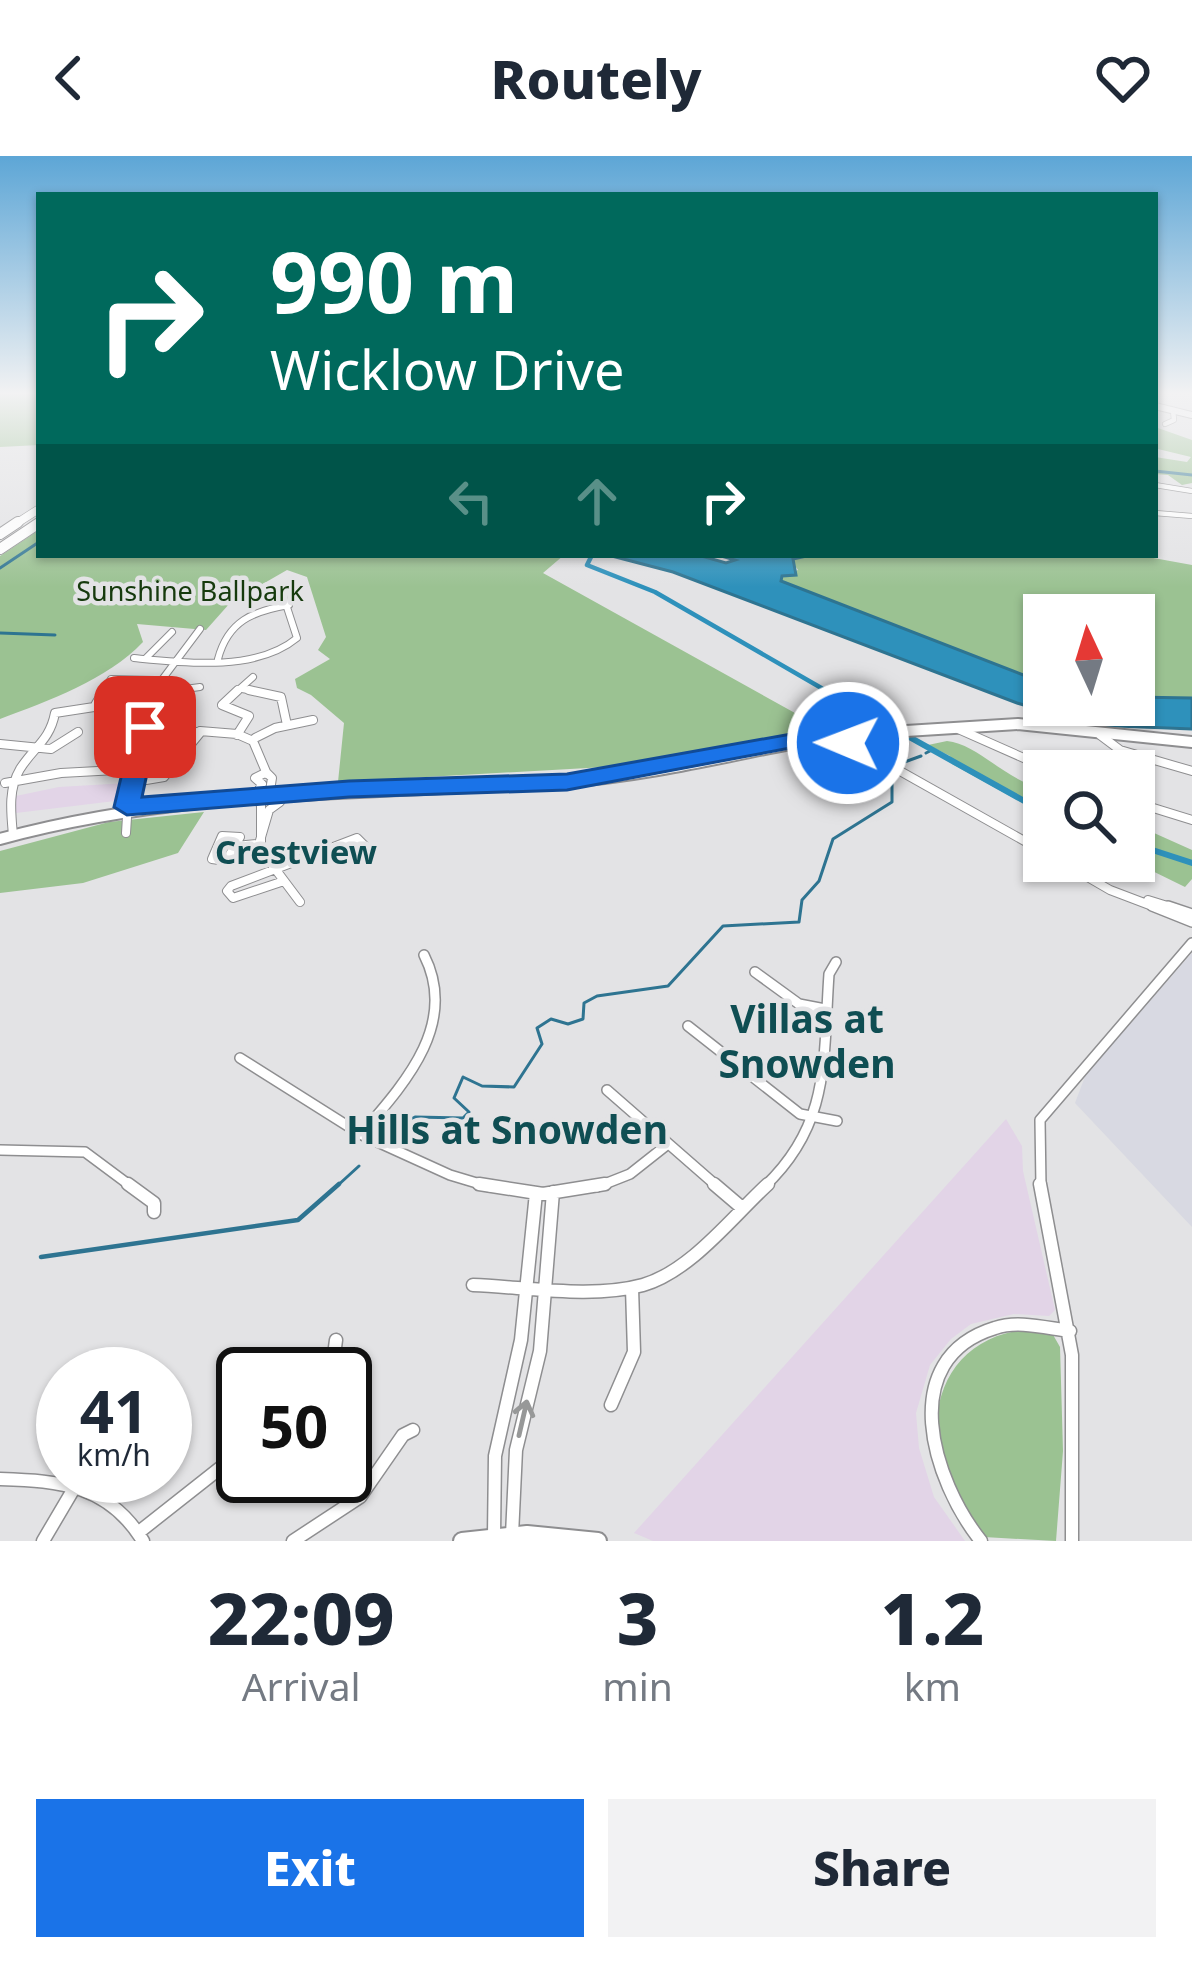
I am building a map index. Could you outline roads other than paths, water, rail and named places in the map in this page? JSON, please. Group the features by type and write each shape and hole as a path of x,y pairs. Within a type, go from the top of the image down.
{"highway":[{"path":"0,525 36,502"},
{"path":"0,541 36,518"}],"main road":[{"path":"4,840 127,810 363,793 581,786 876,733 952,726 1035,725 1192,742"},
{"path":"266,801 349,789 586,780 844,739"},
{"path":"776,751 825,745 872,756"},
{"path":"462,1541 598,1541"}],"street":[{"path":"1158,485 1192,491"},
{"path":"1158,513 1192,516"},
{"path":"134,658 218,659 274,654 290,647 297,638 281,589"},
{"path":"218,659 222,640 242,616 289,605"},
{"path":"141,744 113,742 134,715 151,680 200,629"},
{"path":"145,659 172,632"},
{"path":"237,735 249,716 221,706 253,677"},
{"path":"4,840 2,783 53,726 57,712 94,706 111,679 151,680"},
{"path":"126,833 151,680"},
{"path":"152,694 200,687"},
{"path":"240,688 281,697 287,725"},
{"path":"200,731 164,777 146,780 158,731 200,731 255,738 313,720"},
{"path":"952,726 1023,758"},
{"path":"0,744 30,751 63,747 78,732"},
{"path":"1100,735 1120,750 1192,771"},
{"path":"255,738 265,760 266,801 259,844 263,861 300,902"},
{"path":"844,739 1023,839"},
{"path":"844,739 1023,838"},
{"path":"2,783 79,771 135,769"},
{"path":"259,844 269,811 265,778"},
{"path":"1155,809 1192,820"},
{"path":"236,846 259,844"},
{"path":"284,881 230,897 232,886 327,850"},
{"path":"1101,882 1127,897 1192,918"},
{"path":"1072,1541 1078,1449 1070,1330 1059,1259 1034,1161 1034,1137 1042,1118 1192,943"},
{"path":"362,1134 402,1085 429,1034 439,990 424,955"},
{"path":"472,1285 632,1288 670,1274 798,1151 817,1118 829,974 836,962"},
{"path":"755,972 799,1004 825,1009"},
{"path":"688,1026 800,1114 837,1121"},
{"path":"240,1058 265,1068 310,1104 448,1178 554,1192 617,1178 648,1162 668,1144"},
{"path":"607,1090 741,1207"},
{"path":"0,1150 86,1152 154,1203 154,1212"},
{"path":"503,1538 495,1456 516,1366 536,1192"},
{"path":"503,1538 516,1450 539,1351 554,1192"},
{"path":"610,1405 634,1352 637,1318 632,1288"},
{"path":"981,1541 949,1498 938,1470 928,1424 935,1384 952,1353 989,1330 1024,1325 1070,1330"},
{"path":"335,1347 336,1340"},
{"path":"293,1541 360,1497 403,1435 413,1430"},
{"path":"117,1503 141,1537 216,1473"},
{"path":"0,1479 36,1482"},
{"path":"44,1541 66,1503"}],"water":[{"path":"619,558 708,558 726,563 735,560 728,558 798,558 793,559 796,575 782,576 781,581 1023,675 1023,705 673,572"},
{"path":"1155,697 1192,698 1192,729 1117,726 1155,726"}],"waterway":[{"path":"1158,471 1192,475"},
{"path":"0,568 36,544"},
{"path":"590,558 587,565 655,592 830,693"},
{"path":"0,633 55,635"},
{"path":"825,690 1023,800"},
{"path":"926,753 932,750"},
{"path":"902,763 921,756"},
{"path":"398,1126 415,1117 463,1118 469,1112 454,1098 463,1077 482,1086 514,1087 542,1044 537,1028 551,1019 568,1024 583,1019 584,1003 597,996 668,986 723,926 799,922 802,900 819,881 833,839 892,802 892,775"},
{"path":"1155,851 1192,863"},
{"path":"336,1187 359,1166"},
{"path":"41,1257 298,1220 339,1184"}],"district":[{"name":"Crestview","path":"296,852"},
{"name":"Villas at Snowden","path":"807,1042"},
{"name":"Hills at Snowden","path":"507,1130"}],"park label":[{"name":"Sunshine Ballpark","path":"190,592"}]}
